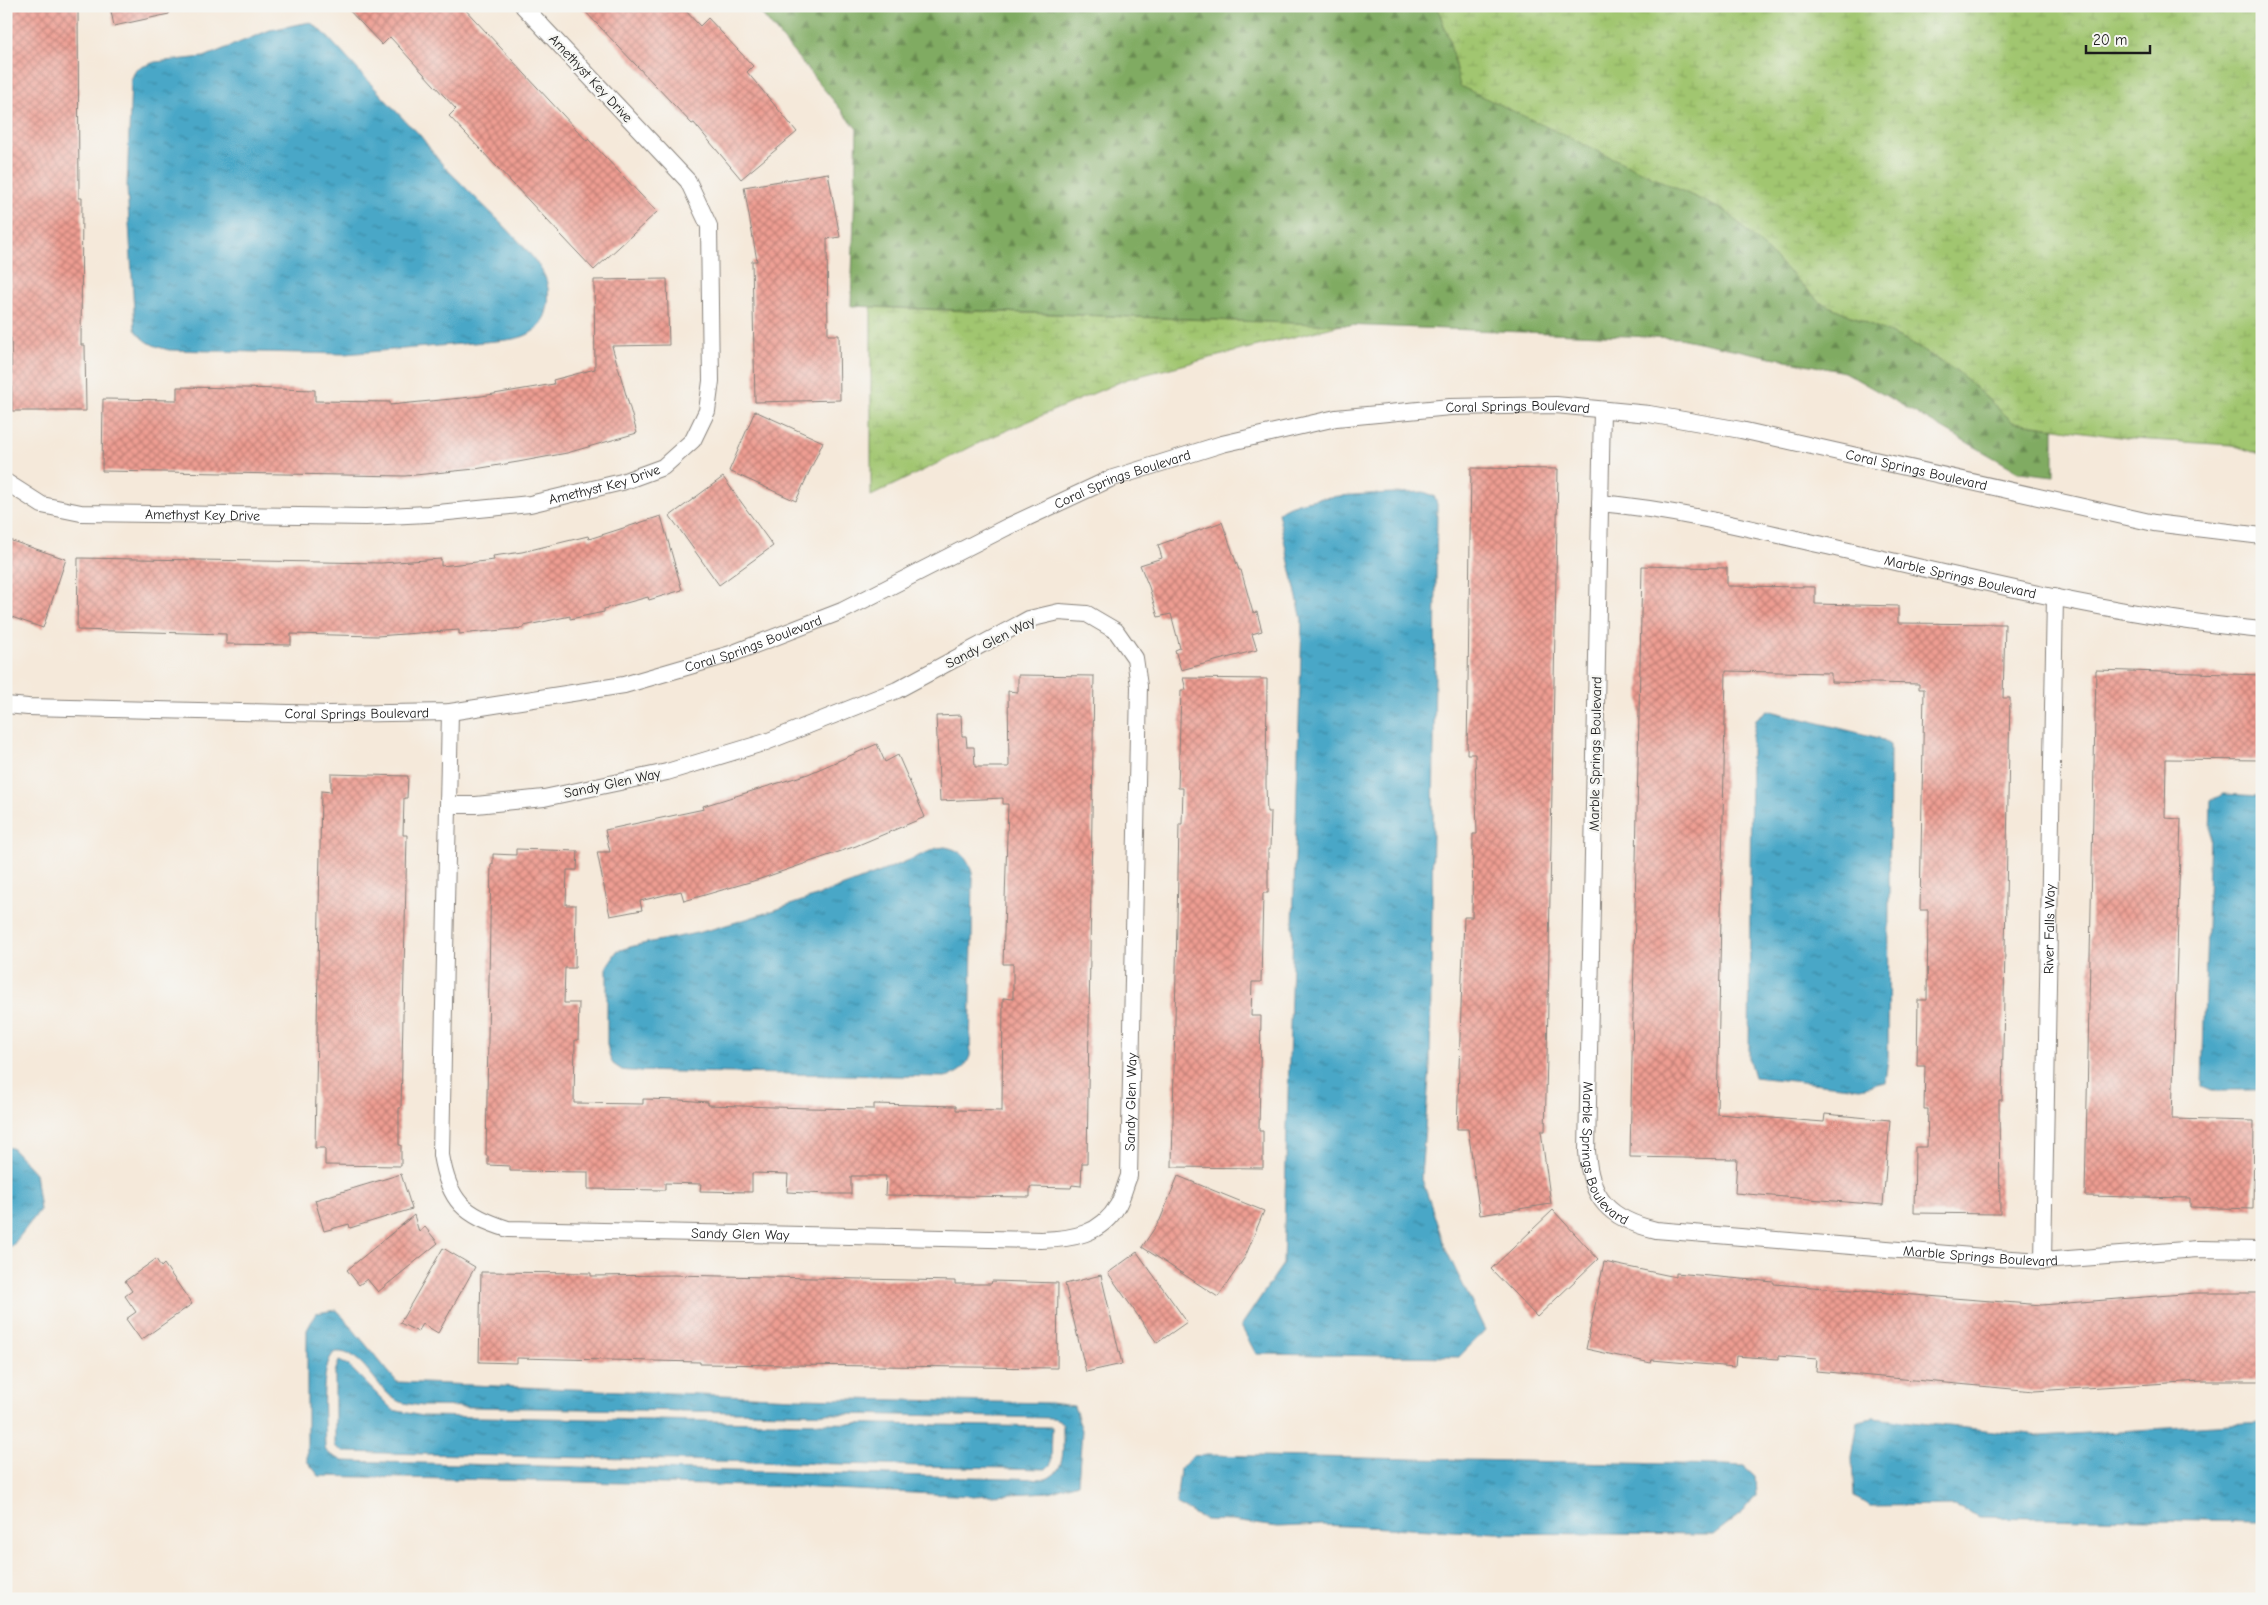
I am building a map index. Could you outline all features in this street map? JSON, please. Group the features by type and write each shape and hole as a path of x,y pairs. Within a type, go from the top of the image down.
{"street":[{"name":"Amethyst Key Drive","path":"6,482 42,505 82,513 366,517 428,514 530,504 622,482 663,467 693,440 707,411 711,381 710,226 688,181 523,6"},
{"name":"Coral Springs Boulevard","path":"6,705 28,708 328,714 450,712 624,685 731,654 842,611 1007,527 1110,479 1222,444 1336,418 1450,407 1556,405 1649,414 1741,430 2154,523 2262,536"},
{"name":"Marble Springs Boulevard","path":"1602,410 1587,1151 1588,1173 1594,1190 1614,1214 1633,1224 1656,1230 2042,1261 2197,1249 2262,1250"},
{"name":"Marble Springs Boulevard","path":"1600,502 1642,507 1753,529 2150,617 2262,630"},
{"name":"River Falls Way","path":"2042,1261 2055,597"},
{"name":"Sandy Glen Way","path":"448,805 544,798 667,772 766,742 897,690 1029,619 1059,612 1087,614 1116,631 1135,658 1139,686 1129,1176 1118,1206 1096,1228 1070,1239 1041,1240 508,1230 480,1220 459,1202 446,1181 441,1155 448,805 450,712"}],"green space":[{"path":"755,6 1437,6 1449,39 1552,129 1727,212 1820,302 1904,339 1958,372 2013,422 2054,428 2054,476 2019,472 1844,372 1679,338 851,306 857,129"},
{"path":"1437,6 2262,6 2262,455 2232,445 2134,439 2013,422 1958,372 1904,339 1820,302 1727,212 1460,86 1449,39"},
{"path":"871,307 1341,325 1127,379 987,439 871,496"}],"water":[{"path":"310,22 323,32 408,124 417,131 443,165 531,255 545,277 548,291 548,307 545,315 542,322 532,332 519,338 505,340 345,354 169,350 149,343 135,329 127,187 131,80 136,69 155,62 204,57 270,30"},
{"path":"1424,492 1434,496 1437,504 1430,1067 1421,1176 1446,1250 1485,1330 1459,1357 1256,1354 1241,1326 1283,1264 1302,620 1278,513 1289,506 1325,498 1347,495"},
{"path":"1767,710 1879,738 1890,745 1888,1058 1885,1082 1860,1088 1754,1077 1749,1060 1751,746 1756,719"},
{"path":"2223,794 2262,796 2262,1090 2212,1090 2202,1086 2211,801"},
{"path":"945,847 961,853 965,857 973,878 970,1056 963,1068 954,1074 945,1077 630,1071 622,1070 613,1064 607,1044 607,966 617,951 709,930 767,913 853,883 937,848"},
{"path":"6,1147 12,1148 35,1173 40,1210 13,1245 6,1249"},
{"path":"337,1310 397,1382 797,1398 1050,1403 1074,1406 1082,1430 1078,1483 1049,1492 972,1496 797,1487 319,1476 307,1461 307,1330 316,1313","holes":["335,1352 345,1353 354,1357 362,1364 392,1397 400,1402 423,1406 1053,1418 1059,1420 1063,1425 1061,1463 1058,1470 1046,1479 343,1461 328,1453 325,1449 324,1383 330,1359"]},
{"path":"339,1361 348,1365 393,1410 422,1416 1052,1427 1051,1464 1046,1469 343,1452 335,1446 335,1372"},
{"path":"1873,1418 2041,1436 2262,1422 2262,1522 1980,1517 1954,1505 1870,1506 1854,1497 1852,1458 1858,1421"},
{"path":"1193,1456 1744,1466 1755,1476 1756,1496 1743,1512 1713,1535 1497,1533 1322,1525 1278,1527 1233,1521 1205,1520 1176,1504 1180,1469"}],"building":[{"path":"78,6 79,198 82,198 81,345 85,345 86,411 12,411 11,338 9,338 7,8"},
{"path":"110,6 169,6 169,14 114,26"},
{"path":"345,6 462,6 587,141 588,139 657,212 594,270 449,116 456,109 390,37 382,45"},
{"path":"580,6 681,6 700,26 708,18 753,66 747,72 797,132 741,179 694,123 692,124"},
{"path":"828,173 840,237 827,239 828,335 839,335 840,400 755,402 752,261 757,261 744,187"},
{"path":"667,279 669,345 612,346 637,433 567,453 475,469 405,476 102,471 103,399 177,400 177,387 243,388 315,390 315,401 390,402 390,405 482,396 554,384 553,380 595,369 594,280"},
{"path":"755,411 823,442 796,501 729,471"},
{"path":"1471,468 1558,469 1547,1057 1545,1131 1541,1131 1551,1204 1480,1215 1468,1129 1457,1129 1464,917 1472,917 1473,834 1477,834 1475,754 1467,754"},
{"path":"723,477 773,546 719,585 670,516"},
{"path":"661,516 682,590 649,600 648,597 604,609 604,612 570,619 570,616 524,626 524,628 459,634 459,630 377,636 291,634 291,645 226,644 226,634 77,630 78,558 381,563 441,559 441,566 494,560 493,556 522,552 588,536 589,539"},
{"path":"1222,522 1239,570 1241,570 1253,613 1257,612 1262,631 1252,634 1257,650 1181,670 1175,650 1180,648 1171,614 1158,617 1140,565 1162,558 1158,545"},
{"path":"6,539 66,559 43,628 6,615"},
{"path":"1642,566 1727,568 1727,586 1815,587 1815,604 1898,606 1898,623 2005,624 2003,698 2010,698 2002,1100 1999,1100 2000,1214 1914,1213 1915,1147 1927,1147 1928,1109 1924,1109 1925,1066 1917,1066 1918,1000 1927,1000 1928,910 1920,910 1924,689 1919,689 1919,684 1831,682 1831,673 1726,671 1717,1114 1824,1122 1825,1114 1890,1120 1883,1205 1735,1193 1737,1159 1630,1157"},
{"path":"2096,670 2262,675 2262,760 2166,759 2165,818 2181,819 2172,1119 2254,1121 2253,1209 2190,1207 2190,1198 2085,1196"},
{"path":"1018,675 1094,676 1087,1163 1082,1163 1081,1186 1072,1185 1071,1188 1030,1187 1030,1197 885,1195 886,1176 851,1176 851,1194 828,1194 787,1192 788,1174 752,1173 752,1192 700,1191 701,1184 665,1183 665,1190 588,1189 588,1172 510,1171 510,1166 488,1165 488,1156 486,1156 491,864 493,864 493,854 516,855 516,849 578,851 577,870 567,870 566,905 576,905 575,968 565,968 564,1003 579,1003 578,1040 575,1040 574,1103 643,1104 643,1099 708,1102 708,1105 874,1109 874,1104 956,1106 956,1110 1002,1111 1003,998 1013,999 1013,964 1003,964 1008,804 1003,804 1003,798 940,801 936,716 961,715 962,736 966,736 967,747 974,747 975,767 1009,767 1008,691 1018,692"},
{"path":"1183,678 1267,679 1266,785 1267,812 1271,812 1270,849 1268,849 1268,893 1263,893 1261,982 1252,982 1251,1016 1261,1016 1259,1131 1263,1131 1263,1168 1172,1167 1179,824 1182,824 1183,788 1178,788 1181,690 1186,690"},
{"path":"877,744 885,762 898,755 925,817 856,846 760,879 684,901 681,891 640,901 642,910 610,916 597,852 610,852 605,830 704,809 703,806 808,774"},
{"path":"331,774 408,776 407,798 404,798 403,835 407,835 401,1108 399,1108 401,1166 325,1165 325,1148 315,1148 321,791 331,792"},
{"path":"401,1174 412,1209 350,1228 349,1224 324,1231 315,1200"},
{"path":"1178,1176 1264,1211 1245,1257 1218,1297 1142,1247 1160,1220"},
{"path":"1553,1210 1598,1259 1537,1317 1491,1269"},
{"path":"414,1215 419,1232 425,1227 438,1243 378,1292 367,1279 359,1285 347,1270"},
{"path":"443,1248 475,1267 438,1333 423,1324 418,1332 400,1323"},
{"path":"1137,1252 1187,1322 1157,1343 1108,1273"},
{"path":"156,1259 161,1267 164,1264 192,1304 141,1340 126,1319 136,1312 125,1296 132,1291 125,1281"},
{"path":"1604,1262 1676,1277 1676,1273 1774,1282 1774,1284 2042,1305 2195,1293 2261,1293 2260,1381 2202,1381 2034,1391 1816,1371 1817,1359 1778,1356 1778,1359 1736,1356 1735,1367 1652,1360 1651,1363 1586,1349"},
{"path":"481,1272 591,1273 591,1276 673,1275 955,1281 955,1284 991,1284 992,1281 1058,1283 1057,1368 700,1364 700,1362 517,1358 517,1363 479,1362"},
{"path":"1101,1275 1122,1364 1086,1372 1065,1284"}]}
